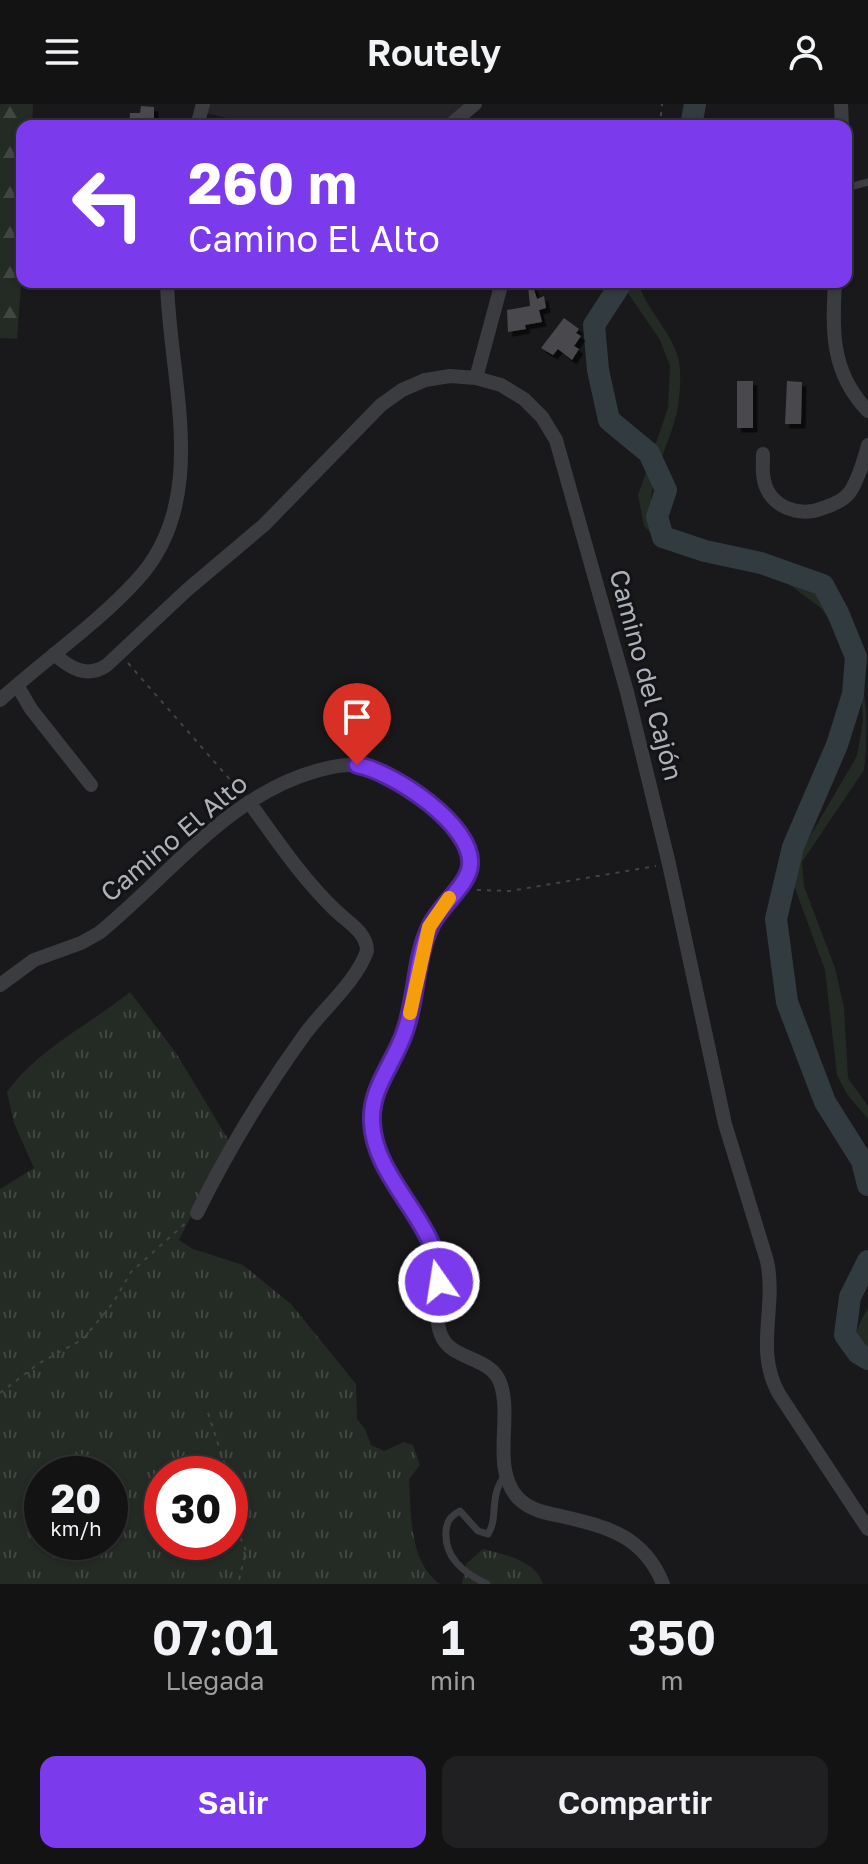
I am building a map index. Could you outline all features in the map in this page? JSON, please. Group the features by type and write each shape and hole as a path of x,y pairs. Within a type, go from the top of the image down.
{"street":[{"path":"456,120 475,104"},
{"path":"0,700 137,581 155,557 172,523 179,495 181,455 167,288"},
{"path":"476,378 500,288"},
{"path":"835,288 832,330 836,355 851,390 868,411"},
{"name":"Camino del Cajón","path":"54,654 71,667 89,672 102,669 187,590 264,525 391,397 413,385 437,377 476,378 501,385 524,399 542,417 556,440 627,692 669,864 725,1124 770,1274 766,1355 769,1374 868,1529"},
{"path":"763,454 764,483 775,499 794,513 817,511 849,493 868,445"},
{"path":"17,685 31,709 91,785"},
{"name":"Camino El Alto","path":"0,985 34,960 99,933 215,828 249,802 277,785 325,769 348,765 373,769 426,802 460,834 471,864 461,884"},
{"path":"197,1213 218,1171 302,1038 354,975 367,951 363,935 311,884 249,802"},
{"path":"461,884 429,927 409,1018 401,1043 377,1090 371,1120 376,1142 386,1168 436,1254 440,1272 438,1317 441,1335 457,1352 489,1367 500,1381 504,1401 506,1473 515,1494 534,1509 603,1527 639,1547 653,1562 663,1584"}],"lane":[{"path":"487,1584 454,1562 445,1545 448,1520 460,1511 478,1531 488,1534 492,1527 495,1490 506,1473"}],"path":[{"path":"119,653 249,802"},
{"path":"461,884 501,892 669,864"},
{"path":"0,1393 38,1364 83,1339 113,1303 131,1272 197,1213"},
{"path":"208,1413 222,1456"},
{"path":"238,1584 244,1560"}],"shaded area":[{"path":"209,104 472,104 451,120 234,120 207,113"}],"green space":[{"path":"0,104 33,104 32,120 16,120 16,288 21,288 17,339 0,338"},
{"path":"691,104 705,104 701,120 687,120"},
{"path":"627,288 641,288 670,338 680,369 675,419 651,497 655,523 661,531 676,540 750,558 784,572 815,590 837,611 857,662 866,716 864,770 802,862 804,886 835,968 844,1007 848,1078 868,1106 868,1119 847,1094 837,1075 825,970 789,872 857,756 863,721 862,705 843,649 821,608 787,583 746,565 694,556 665,546 644,526 638,495 668,408 670,366 660,340"},
{"path":"130,992 176,1053 229,1141 179,1240 193,1249 243,1265 291,1304 356,1384 357,1419 371,1445 384,1451 404,1442 413,1445 420,1465 409,1479 414,1536 422,1563 440,1584 0,1584 0,1189 34,1168 14,1123 7,1092 49,1050"},
{"path":"868,1308 868,1365 858,1352 856,1337"},
{"path":"483,1549 526,1564 543,1584 462,1584 466,1564"}],"building":[{"path":"141,106 154,107 154,120 129,120 130,113 140,113"},
{"path":"528,288 534,288 537,299 544,296 546,308 539,310 542,322 508,332 507,310 530,306"},
{"path":"564,318 579,329 576,333 581,336 574,346 579,349 572,360 558,349 553,355 541,348"},
{"path":"737,381 753,381 753,428 737,428"},
{"path":"787,381 802,382 801,424 785,424"}],"waterway":[{"path":"692,120 695,104"},
{"path":"618,288 594,325 598,370 609,420 649,453 666,490 657,517 663,537 705,551 761,563 823,585 856,657 853,694 837,745 793,847 776,919 787,1002 825,1102 862,1161 868,1185"},
{"path":"868,1261 850,1297 845,1335 858,1353 868,1359"}],"slow traffic":[{"path":"410,1013 429,927 449,898"}],"route":[{"path":"357,765 381,773 426,802 460,834 471,864 466,878 429,927 406,1030 377,1090 371,1120 383,1161 433,1247 440,1272 439,1282"}]}
